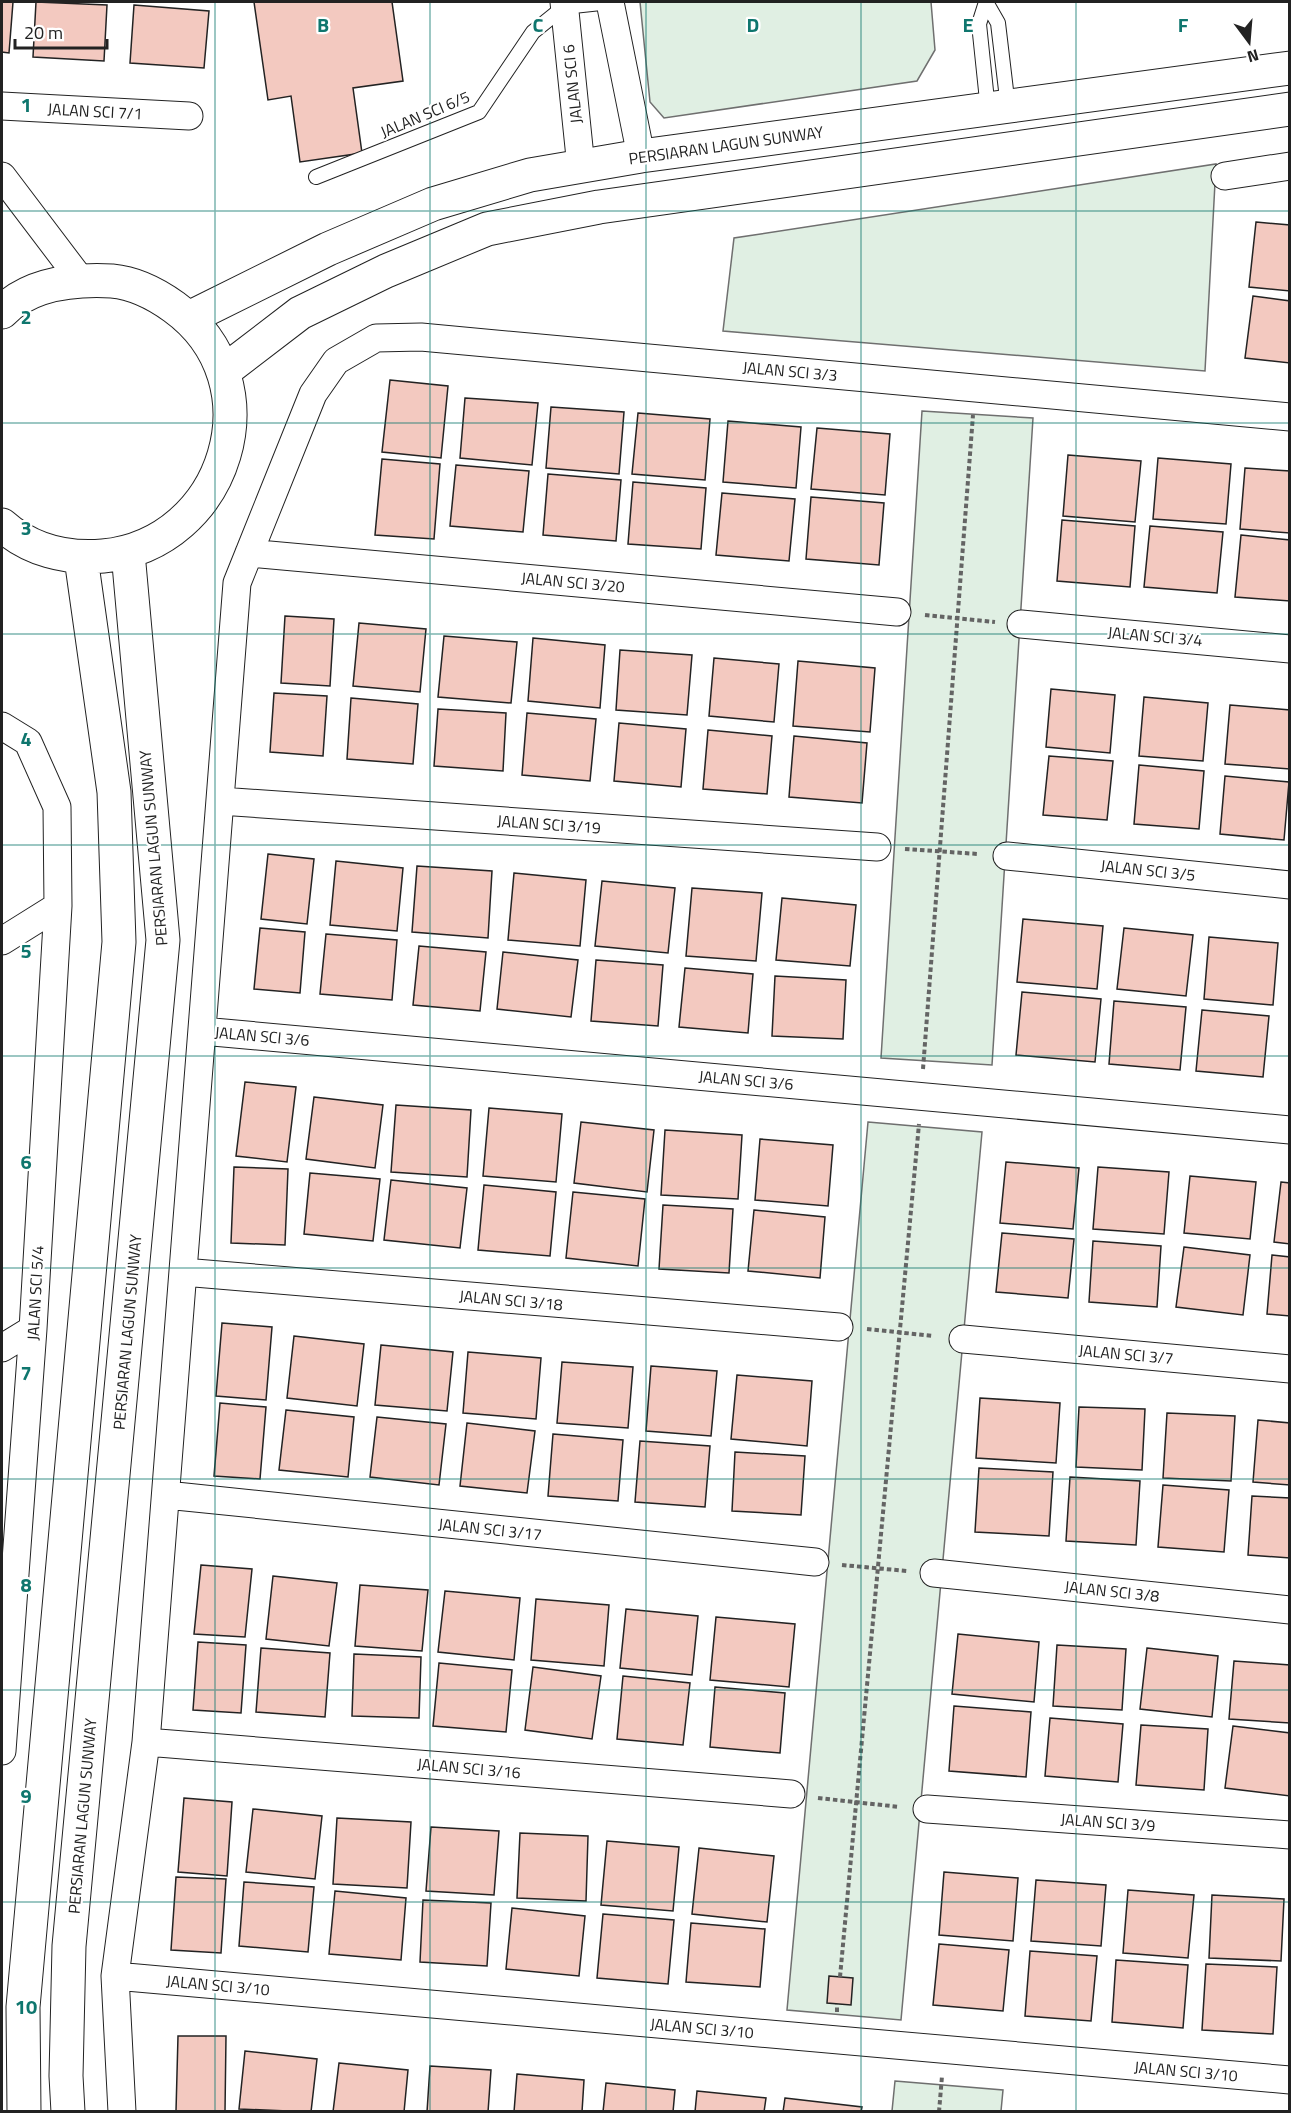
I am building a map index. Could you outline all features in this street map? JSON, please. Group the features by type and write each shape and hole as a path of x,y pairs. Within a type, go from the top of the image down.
{"main road":[{"name":"PERSIARAN LAGUN SUNWAY","path":"189,318 328,249 433,204 530,175 641,156 1290,68"},
{"path":"223,372 300,313 386,271 487,229 599,207 1290,109"},
{"path":"2,525 12,535 45,551 81,558 128,553 169,534 202,503 224,462 231,417 223,372 210,343 189,318 157,295 120,282 80,279 42,287 3,305"},
{"name":"PERSIARAN LAGUN SUNWAY","path":"68,2112 66,2076 69,1946 163,940 128,553"},
{"name":"PERSIARAN LAGUN SUNWAY","path":"24,2112 23,2007 120,942 114,792 81,558"},
{"path":"96,1200 139,1202"}],"street":[{"path":"610,2 641,156"},
{"name":"JALAN SCI 6","path":"564,4 581,167"},
{"name":"JALAN SCI 7/1","path":"2,106 189,116"},
{"path":"1225,176 1290,166"},
{"path":"2,176 80,279"},
{"name":"JALAN SCI 3/3","path":"122,2112 115,1976 146,1742 237,582 313,394 336,361 376,338 421,337 1290,417"},
{"name":"JALAN SCI 3/20","path":"249,553 897,612"},
{"name":"JALAN SCI 3/4","path":"1021,624 1290,649"},
{"name":"JALAN SCI 5/4","path":"2,726 28,742 57,807 58,906 33,1329 2,1751"},
{"name":"JALAN SCI 3/19","path":"220,801 877,848"},
{"name":"JALAN SCI 3/5","path":"1007,856 1290,885"},
{"path":"2,941 58,906"},
{"name":"JALAN SCI 3/6","path":"202,1031 1290,1130"},
{"name":"JALAN SCI 3/18","path":"183,1272 839,1328"},
{"path":"2,1348 33,1329"},
{"name":"JALAN SCI 3/7","path":"963,1339 1290,1369"},
{"name":"JALAN SCI 3/17","path":"166,1495 815,1562"},
{"name":"JALAN SCI 3/8","path":"934,1573 1290,1610"},
{"name":"JALAN SCI 3/16","path":"146,1742 791,1794"},
{"name":"JALAN SCI 3/9","path":"927,1809 1290,1835"},
{"name":"JALAN SCI 3/10","path":"115,1976 1290,2080"}],"lane":[{"path":"564,4 610,2"},
{"path":"986,2 979,24 998,108"},
{"path":"986,2 998,23 998,108"},
{"name":"JALAN SCI 6/5","path":"316,177 479,112 533,32 564,4"}],"path":[{"path":"840,1977 921,1096 975,388"},
{"path":"897,612 1021,624"},
{"path":"877,848 940,850 1007,856"},
{"path":"839,1328 963,1339"},
{"path":"815,1562 934,1573"},
{"path":"791,1794 927,1809"}],"green space":[{"path":"640,2 931,2 935,50 917,81 664,118 650,102"},
{"path":"1216,164 1205,371 723,331 734,238"},
{"path":"922,411 1033,418 992,1065 881,1058"},
{"path":"868,1122 982,1132 901,2020 787,2010"},
{"path":"895,2081 1003,2090 1001,2111 892,2111"}],"building":[{"path":"2,2 13,2 9,53 2,52"},
{"path":"36,2 107,5 104,61 33,57"},
{"path":"254,2 392,2 403,81 353,88 362,153 300,162 291,96 268,100"},
{"path":"134,5 209,11 204,68 130,63"},
{"path":"1256,222 1290,225 1290,291 1249,287"},
{"path":"1253,296 1290,301 1290,363 1245,358"},
{"path":"390,380 448,386 441,458 382,452"},
{"path":"465,398 538,403 532,465 460,458"},
{"path":"551,407 624,412 619,474 546,468"},
{"path":"638,413 710,419 705,480 632,474"},
{"path":"728,421 801,427 796,488 723,482"},
{"path":"817,428 890,434 885,495 811,489"},
{"path":"1068,455 1141,461 1135,522 1063,516"},
{"path":"1158,458 1231,464 1226,524 1153,519"},
{"path":"382,459 440,464 434,539 375,535"},
{"path":"456,465 529,471 523,532 450,526"},
{"path":"1245,468 1290,471 1290,533 1240,529"},
{"path":"548,474 621,480 616,541 543,535"},
{"path":"633,482 706,488 701,549 628,544"},
{"path":"722,493 795,499 789,561 716,555"},
{"path":"811,497 884,503 879,565 806,559"},
{"path":"1062,520 1135,526 1130,587 1057,581"},
{"path":"1150,526 1223,532 1217,593 1144,587"},
{"path":"1241,535 1290,540 1290,601 1235,597"},
{"path":"285,616 334,619 330,686 281,683"},
{"path":"359,623 426,629 420,692 353,686"},
{"path":"444,636 517,642 511,703 438,697"},
{"path":"533,638 605,645 600,708 528,701"},
{"path":"620,650 692,655 687,715 616,710"},
{"path":"714,658 779,664 774,722 709,716"},
{"path":"798,661 875,668 870,732 793,726"},
{"path":"1051,689 1115,695 1110,753 1046,747"},
{"path":"274,693 327,696 323,756 270,752"},
{"path":"1144,697 1208,703 1203,761 1139,756"},
{"path":"351,698 418,704 413,764 347,759"},
{"path":"1230,705 1290,710 1290,769 1225,764"},
{"path":"438,709 506,713 503,771 434,766"},
{"path":"527,713 596,719 590,781 522,775"},
{"path":"619,723 686,729 681,787 614,781"},
{"path":"708,730 772,736 767,794 703,789"},
{"path":"794,736 867,743 862,803 789,797"},
{"path":"1049,756 1113,761 1107,820 1043,815"},
{"path":"1139,765 1204,771 1199,829 1134,824"},
{"path":"1225,776 1289,782 1284,840 1220,834"},
{"path":"268,854 314,859 307,924 261,919"},
{"path":"336,861 403,868 397,931 330,925"},
{"path":"417,866 492,871 488,938 412,932"},
{"path":"514,873 586,880 580,946 508,940"},
{"path":"602,881 675,888 668,953 595,946"},
{"path":"692,888 762,893 756,961 686,956"},
{"path":"782,898 856,905 850,966 776,960"},
{"path":"1023,919 1103,926 1097,989 1017,982"},
{"path":"260,928 305,932 300,993 254,989"},
{"path":"1124,928 1193,935 1186,996 1117,989"},
{"path":"326,934 397,940 392,1000 320,994"},
{"path":"1209,937 1278,943 1273,1005 1204,999"},
{"path":"419,946 486,952 480,1011 413,1005"},
{"path":"503,952 578,960 571,1017 497,1009"},
{"path":"596,960 663,965 658,1026 591,1021"},
{"path":"685,968 753,974 748,1033 679,1027"},
{"path":"775,976 846,980 843,1039 772,1036"},
{"path":"1022,992 1101,999 1095,1062 1016,1055"},
{"path":"1114,1001 1186,1007 1180,1070 1109,1064"},
{"path":"1202,1010 1269,1016 1263,1077 1196,1071"},
{"path":"245,1082 296,1087 287,1162 236,1156"},
{"path":"314,1097 383,1105 375,1168 306,1159"},
{"path":"396,1105 471,1110 467,1177 391,1172"},
{"path":"489,1108 562,1114 556,1182 483,1176"},
{"path":"581,1122 654,1130 647,1192 574,1183"},
{"path":"665,1130 742,1135 738,1199 661,1195"},
{"path":"760,1139 833,1145 828,1206 755,1200"},
{"path":"1006,1162 1079,1168 1073,1229 1000,1223"},
{"path":"234,1167 288,1169 285,1245 231,1243"},
{"path":"1098,1167 1169,1172 1164,1234 1093,1229"},
{"path":"310,1173 380,1179 373,1241 304,1234"},
{"path":"1190,1176 1256,1182 1250,1239 1184,1233"},
{"path":"391,1180 467,1188 460,1248 384,1240"},
{"path":"1281,1182 1290,1183 1290,1244 1274,1242"},
{"path":"484,1185 556,1192 550,1256 478,1250"},
{"path":"573,1192 645,1199 638,1266 566,1258"},
{"path":"663,1205 733,1209 729,1273 659,1269"},
{"path":"754,1210 825,1217 820,1278 748,1271"},
{"path":"1002,1233 1074,1239 1068,1298 996,1292"},
{"path":"1093,1241 1161,1246 1157,1307 1089,1302"},
{"path":"1184,1247 1250,1255 1243,1315 1176,1307"},
{"path":"1272,1255 1290,1257 1290,1316 1267,1314"},
{"path":"222,1323 272,1327 266,1400 216,1396"},
{"path":"294,1336 364,1344 357,1406 287,1398"},
{"path":"381,1345 453,1352 447,1411 375,1405"},
{"path":"468,1352 541,1358 536,1419 463,1413"},
{"path":"562,1362 633,1367 628,1428 557,1423"},
{"path":"651,1366 717,1371 711,1436 646,1431"},
{"path":"737,1375 812,1381 807,1446 731,1439"},
{"path":"980,1398 1060,1403 1056,1463 976,1458"},
{"path":"220,1403 266,1407 260,1479 214,1476"},
{"path":"1079,1407 1145,1409 1142,1470 1076,1467"},
{"path":"286,1410 354,1417 348,1477 279,1470"},
{"path":"1167,1413 1235,1416 1231,1481 1163,1478"},
{"path":"377,1417 446,1424 439,1485 370,1477"},
{"path":"1258,1420 1290,1423 1290,1485 1253,1482"},
{"path":"467,1423 535,1431 527,1493 460,1486"},
{"path":"553,1434 623,1440 618,1501 548,1496"},
{"path":"640,1441 710,1446 705,1507 635,1502"},
{"path":"735,1452 805,1456 801,1515 732,1511"},
{"path":"979,1468 1053,1472 1049,1536 975,1532"},
{"path":"1070,1477 1140,1481 1136,1545 1066,1541"},
{"path":"1163,1485 1229,1490 1224,1552 1158,1547"},
{"path":"1252,1496 1290,1498 1290,1558 1248,1555"},
{"path":"201,1565 252,1569 245,1637 194,1634"},
{"path":"273,1576 337,1583 329,1646 266,1639"},
{"path":"360,1585 428,1590 422,1651 355,1646"},
{"path":"445,1591 520,1598 514,1660 438,1652"},
{"path":"536,1599 609,1605 604,1666 531,1660"},
{"path":"626,1609 698,1616 692,1675 620,1668"},
{"path":"716,1617 795,1624 789,1687 710,1680"},
{"path":"958,1634 1039,1642 1034,1702 952,1694"},
{"path":"198,1642 246,1645 241,1713 193,1710"},
{"path":"1057,1645 1126,1649 1122,1710 1053,1706"},
{"path":"261,1648 330,1653 325,1717 256,1712"},
{"path":"1147,1648 1218,1656 1212,1717 1140,1709"},
{"path":"354,1654 421,1657 419,1718 352,1716"},
{"path":"1234,1661 1290,1665 1290,1723 1229,1719"},
{"path":"439,1663 512,1670 506,1732 433,1726"},
{"path":"533,1667 601,1676 592,1739 525,1730"},
{"path":"623,1676 690,1683 683,1745 617,1739"},
{"path":"715,1687 785,1693 780,1753 710,1747"},
{"path":"954,1706 1031,1712 1026,1777 949,1771"},
{"path":"1050,1718 1123,1724 1118,1782 1045,1776"},
{"path":"1141,1725 1208,1729 1204,1790 1136,1785"},
{"path":"1233,1726 1290,1733 1290,1796 1225,1788"},
{"path":"184,1798 232,1802 227,1876 178,1872"},
{"path":"253,1809 322,1816 315,1879 246,1872"},
{"path":"337,1818 411,1822 407,1888 333,1884"},
{"path":"431,1827 499,1831 494,1895 426,1891"},
{"path":"520,1833 588,1836 586,1901 517,1898"},
{"path":"607,1841 679,1847 673,1911 601,1905"},
{"path":"699,1848 774,1856 767,1922 692,1914"},
{"path":"944,1872 1018,1878 1013,1941 939,1935"},
{"path":"176,1877 226,1879 221,1953 171,1950"},
{"path":"1036,1880 1106,1885 1101,1946 1031,1941"},
{"path":"244,1882 314,1887 308,1952 239,1946"},
{"path":"1128,1890 1194,1895 1188,1958 1123,1953"},
{"path":"335,1891 406,1898 401,1960 329,1954"},
{"path":"1212,1895 1284,1899 1281,1961 1209,1958"},
{"path":"423,1900 491,1903 487,1966 420,1962"},
{"path":"512,1908 585,1916 579,1976 506,1969"},
{"path":"603,1914 674,1920 668,1984 597,1978"},
{"path":"691,1923 765,1929 760,1987 686,1982"},
{"path":"939,1944 1009,1950 1003,2011 933,2005"},
{"path":"1030,1951 1097,1956 1091,2021 1025,2016"},
{"path":"1116,1960 1188,1965 1183,2028 1112,2022"},
{"path":"1206,1964 1277,1967 1273,2034 1202,2030"},
{"path":"829,1976 853,1978 851,2005 827,2003"},
{"path":"178,2036 226,2036 225,2112 176,2111"},
{"path":"245,2051 317,2059 311,2112 239,2109"},
{"path":"339,2063 408,2070 404,2112 333,2112"},
{"path":"430,2066 491,2070 488,2112 427,2112"},
{"path":"517,2074 584,2080 582,2112 514,2112"},
{"path":"606,2083 675,2090 673,2112 603,2112"},
{"path":"697,2091 766,2098 764,2112 695,2112"},
{"path":"785,2098 862,2107 861,2112 783,2112"}]}
